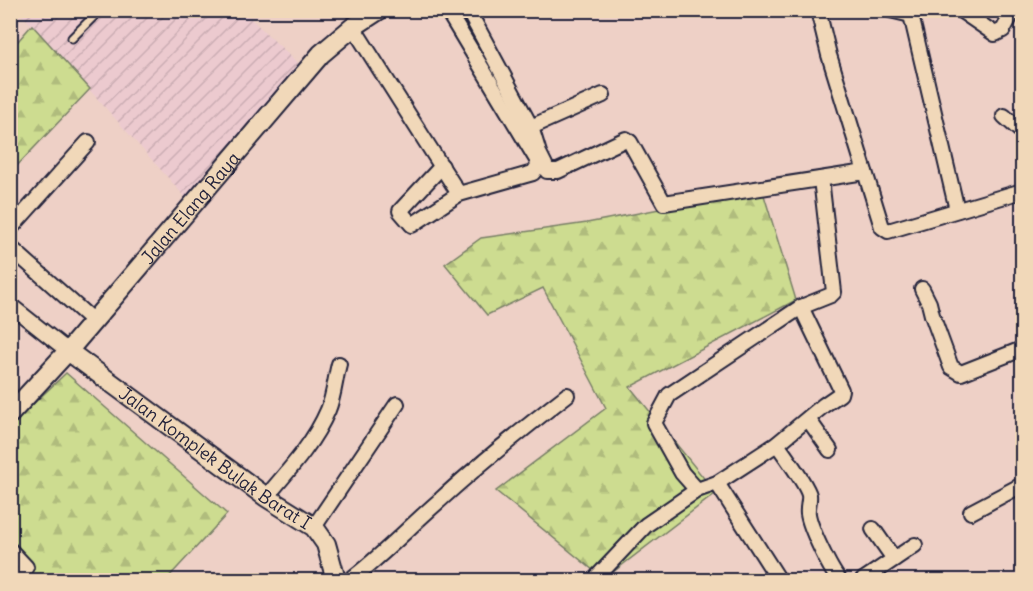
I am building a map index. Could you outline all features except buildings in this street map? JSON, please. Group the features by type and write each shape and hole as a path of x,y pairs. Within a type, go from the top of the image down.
{"street":[{"name":"Jalan Elang Raya","path":"10,414 68,351 321,54 353,27 379,10"},
{"path":"442,166 400,211 412,225 459,194 533,173 538,166 537,160 447,10"},
{"path":"468,10 531,127 547,171 558,171 626,139 630,142 664,203 865,172"},
{"path":"818,10 829,55 882,227 888,231 1023,191"},
{"path":"890,10 913,13 957,210"},
{"path":"960,10 995,34 1003,30 1014,10"},
{"path":"353,27 459,194"},
{"path":"531,127 603,95"},
{"path":"1004,116 1023,132"},
{"path":"10,229 88,142"},
{"path":"697,490 682,472 654,425 655,420 669,395 801,307 834,292 821,178"},
{"path":"10,247 93,321"},
{"path":"922,289 951,367 955,371 961,373 1023,349"},
{"path":"10,305 68,351"},
{"path":"594,580 646,525 697,490 717,483 777,444 840,394 841,390 801,307"},
{"name":"Jalan Komplek Bulak Barat I","path":"68,351 266,497 314,526 327,544 336,580"},
{"path":"266,497 294,465 315,435 328,408 339,364"},
{"path":"350,580 389,548 487,457 567,395"},
{"path":"314,526 397,404"},
{"path":"808,419 830,450"},
{"path":"777,444 809,494 807,512 810,521 833,572 839,580"},
{"path":"717,483 779,580"},
{"path":"971,512 1023,485"},
{"path":"873,529 894,559"},
{"path":"863,580 915,545"},
{"path":"10,550 26,567 17,580"}],"lane":[{"path":"72,38 100,10"}],"shaded area":[{"path":"19,11 249,11 246,14 302,67 288,78 186,198"}],"green space":[{"path":"32,25 90,89 11,172 11,49"},
{"path":"763,192 796,300 630,387 716,493 604,579 496,491 606,408 543,288 487,315 445,264 481,238 587,223 706,200"},
{"path":"66,373 227,514 166,580 11,580 11,425"}]}
